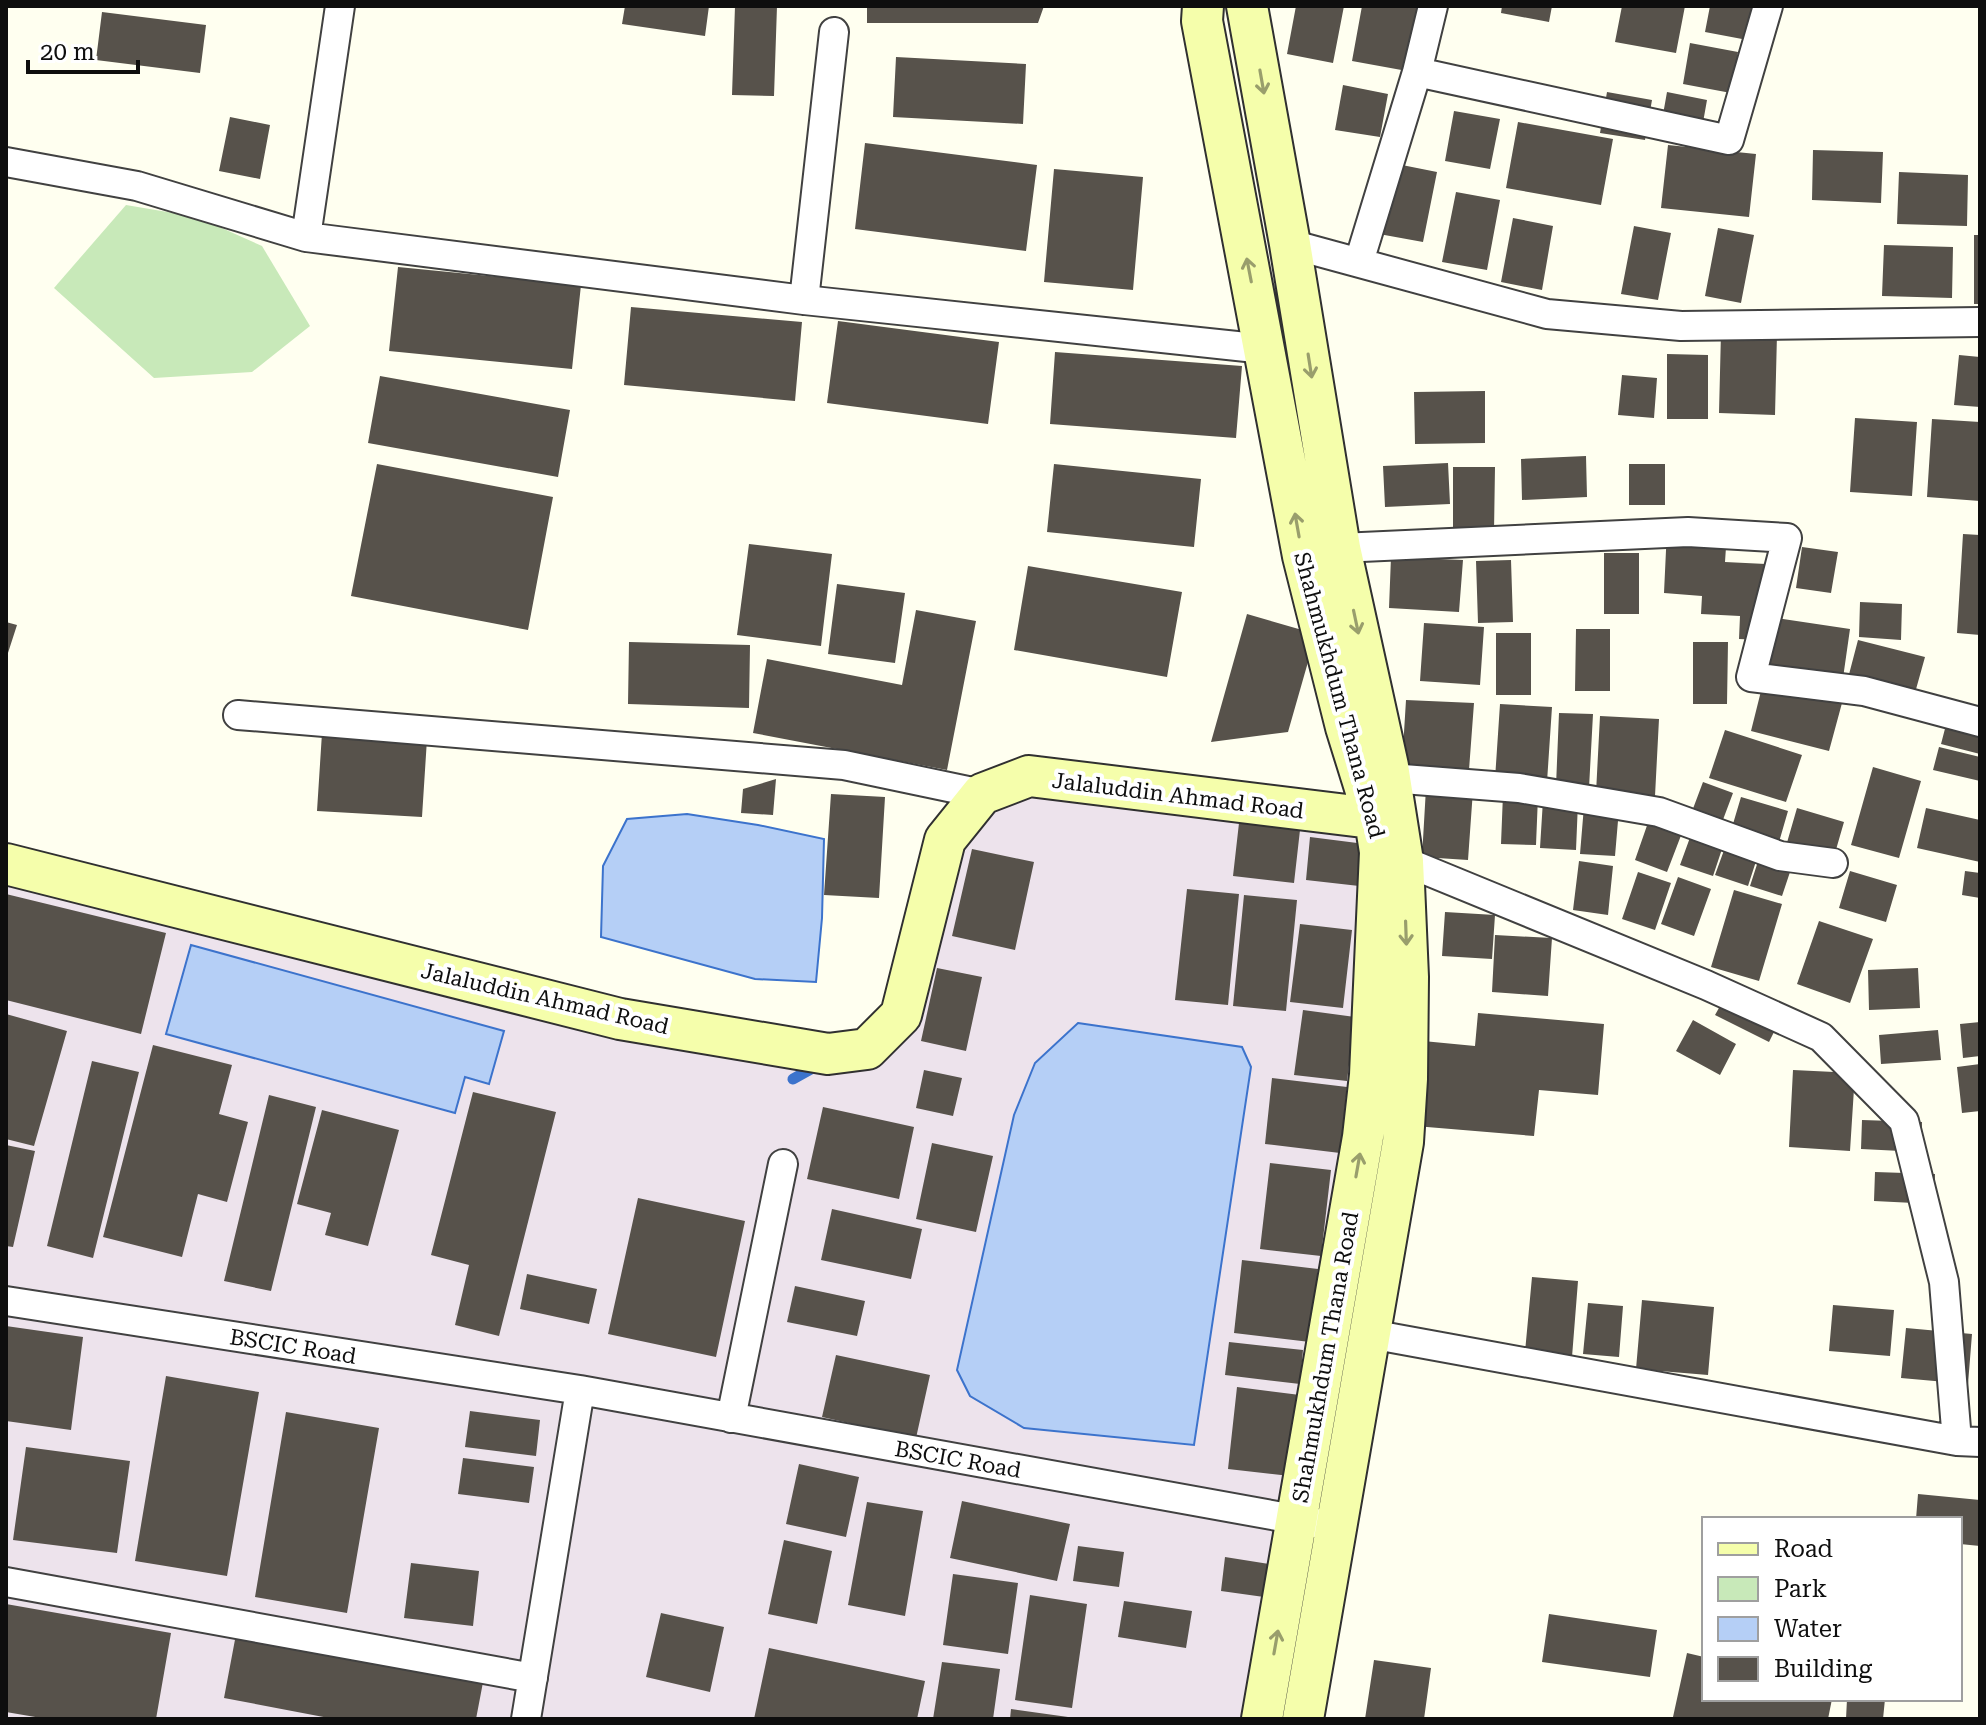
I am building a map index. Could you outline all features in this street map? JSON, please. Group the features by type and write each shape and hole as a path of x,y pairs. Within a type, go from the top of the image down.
{"main road":[{"name":"Shahmukhdum Thana Road","path":"1203,6 1202,21 1303,556 1346,727 1389,838 1408,977 1404,1126 1370,1334 1262,1719"},
{"name":"Shahmukhdum Thana Road","path":"1247,6 1340,548 1390,778 1389,838 1370,1075 1317,1523 1303,1719"},
{"name":"Jalaluddin Ahmad Road","path":"6,864 620,1019 828,1054 867,1049 901,1015 945,840 982,794 1029,776 1389,838"}],"street":[{"path":"306,237 340,6"},
{"path":"1359,262 1417,72 1433,6"},
{"path":"1417,72 1729,140 1768,6"},
{"path":"804,300 834,32"},
{"path":"6,162 137,186 306,237 804,300 1265,349"},
{"path":"1290,244 1547,314 1681,326 1980,322"},
{"path":"1340,548 1688,532 1787,538 1751,677 1864,691 1980,722"},
{"path":"238,715 844,765 982,794"},
{"path":"1390,778 1519,788 1659,812 1780,856 1833,863"},
{"path":"1370,1334 1969,1441 1944,1282 1904,1121 1821,1037 1389,838"},
{"path":"731,1418 783,1164"},
{"name":"BSCIC Road","path":"6,1301 580,1390 1317,1523"},
{"path":"526,1719 580,1390"},
{"path":"6,1582 533,1678"}],"shaded area":[{"path":"1029,776 1399,813 1393,1132 1296,1719 6,1719 6,849 620,1019 867,1049 961,823"}],"green space":[{"path":"126,205 197,217 262,246 310,326 252,372 154,378 54,288"}],"water":[{"path":"687,814 824,839 822,918 816,982 755,979 601,937 603,866 627,819"},
{"path":"191,945 504,1031 489,1084 465,1077 455,1113 166,1034"},
{"path":"1078,1023 1242,1047 1251,1067 1194,1445 1024,1428 970,1396 957,1370 1014,1115 1035,1063"}],"building":[{"path":"625,6 709,6 705,36 622,24"},
{"path":"735,6 777,6 774,96 732,95"},
{"path":"867,6 1044,6 1038,23 867,23"},
{"path":"1296,6 1344,6 1333,63 1287,54"},
{"path":"1362,6 1419,6 1407,71 1352,61"},
{"path":"1502,6 1552,6 1549,22 1501,13"},
{"path":"1622,6 1685,6 1676,53 1615,42"},
{"path":"1710,6 1765,6 1758,42 1705,32"},
{"path":"102,12 206,25 200,73 96,60"},
{"path":"1690,43 1738,52 1731,93 1683,84"},
{"path":"896,57 1026,64 1023,124 893,117"},
{"path":"1343,85 1388,94 1380,137 1335,130"},
{"path":"1607,92 1652,100 1645,140 1600,133"},
{"path":"1667,92 1707,100 1699,145 1659,137"},
{"path":"1454,111 1500,119 1490,169 1445,161"},
{"path":"230,117 270,125 260,179 219,171"},
{"path":"1518,122 1613,139 1601,205 1506,188"},
{"path":"865,143 1037,165 1026,251 855,229"},
{"path":"1668,145 1756,154 1749,217 1661,208"},
{"path":"1813,150 1883,152 1881,203 1812,200"},
{"path":"1392,163 1437,172 1423,242 1379,234"},
{"path":"1054,169 1143,177 1133,290 1044,282"},
{"path":"1899,172 1968,175 1967,226 1897,224"},
{"path":"1456,192 1500,200 1487,270 1442,262"},
{"path":"1513,218 1553,226 1542,290 1501,282"},
{"path":"1634,226 1671,233 1658,300 1621,294"},
{"path":"1718,228 1754,235 1741,303 1705,296"},
{"path":"1974,235 1980,235 1980,304 1974,304"},
{"path":"1884,245 1953,247 1952,298 1882,296"},
{"path":"398,267 581,285 572,369 389,351"},
{"path":"631,307 802,322 795,401 624,385"},
{"path":"838,321 999,342 988,424 827,403"},
{"path":"1721,332 1777,334 1775,415 1719,413"},
{"path":"1055,352 1242,366 1236,438 1050,424"},
{"path":"1667,354 1708,355 1708,419 1667,419"},
{"path":"1959,355 1980,357 1980,407 1954,405"},
{"path":"1622,375 1657,378 1654,418 1618,415"},
{"path":"380,376 570,410 558,477 368,443"},
{"path":"1485,391 1485,443 1415,444 1414,392"},
{"path":"1855,418 1917,422 1912,496 1850,492"},
{"path":"1932,419 1980,422 1980,501 1927,497"},
{"path":"1586,456 1587,497 1522,500 1521,459"},
{"path":"1448,463 1450,504 1385,507 1383,466"},
{"path":"377,464 553,497 528,630 351,596"},
{"path":"1054,464 1201,479 1194,547 1047,532"},
{"path":"1629,464 1665,464 1665,505 1629,505"},
{"path":"1453,467 1495,467 1494,532 1453,532"},
{"path":"1667,529 1727,532 1725,562 1766,564 1761,640 1739,639 1740,616 1701,614 1702,596 1664,593"},
{"path":"1963,534 1980,535 1980,635 1957,633"},
{"path":"749,544 832,554 821,646 737,635"},
{"path":"1802,547 1838,552 1831,593 1796,588"},
{"path":"1604,553 1639,553 1639,614 1604,614"},
{"path":"1391,557 1463,560 1459,612 1389,608"},
{"path":"1511,560 1513,622 1478,623 1476,561"},
{"path":"1028,566 1182,592 1167,677 1014,650"},
{"path":"837,584 905,593 895,663 828,654"},
{"path":"1860,602 1902,604 1901,640 1859,637"},
{"path":"916,610 976,621 947,770 753,733 767,659 902,685"},
{"path":"1247,614 1316,634 1288,732 1211,742"},
{"path":"1776,618 1850,629 1843,678 1769,667"},
{"path":"6,622 17,625 7,656 6,656"},
{"path":"1424,623 1484,627 1480,685 1420,681"},
{"path":"1576,629 1610,629 1610,691 1575,691"},
{"path":"1496,633 1531,633 1531,695 1496,695"},
{"path":"1858,640 1925,657 1913,700 1847,682"},
{"path":"629,642 750,645 749,708 628,704"},
{"path":"1693,642 1728,642 1727,704 1693,704"},
{"path":"1763,683 1842,703 1829,751 1751,731"},
{"path":"1406,700 1474,703 1469,770 1402,765"},
{"path":"1500,704 1552,707 1547,782 1495,779"},
{"path":"1559,713 1593,714 1589,788 1556,786"},
{"path":"1600,716 1659,719 1655,796 1596,793"},
{"path":"1947,721 1980,729 1980,754 1941,744"},
{"path":"1725,730 1802,755 1786,802 1709,778"},
{"path":"322,733 427,739 422,817 317,811"},
{"path":"1939,747 1980,757 1980,781 1933,770"},
{"path":"1873,767 1921,781 1899,858 1851,845"},
{"path":"776,779 773,815 741,813 743,789"},
{"path":"1703,782 1733,793 1721,825 1691,814"},
{"path":"1426,788 1473,790 1468,860 1422,857"},
{"path":"831,794 885,797 879,898 824,895"},
{"path":"1503,794 1538,796 1536,845 1501,844"},
{"path":"1741,797 1788,811 1777,849 1730,834"},
{"path":"1543,800 1578,802 1576,850 1540,848"},
{"path":"1584,806 1619,809 1615,856 1580,854"},
{"path":"1797,808 1844,822 1833,860 1786,846"},
{"path":"1926,808 1980,820 1980,862 1917,848"},
{"path":"1651,814 1685,825 1667,872 1635,860"},
{"path":"1239,823 1300,830 1294,883 1233,876"},
{"path":"1692,832 1724,843 1713,876 1680,865"},
{"path":"1310,837 1373,845 1368,887 1306,880"},
{"path":"1727,842 1759,852 1748,886 1715,875"},
{"path":"972,849 1034,862 1015,950 952,936"},
{"path":"1761,852 1793,863 1782,896 1750,886"},
{"path":"1579,861 1613,866 1608,915 1573,910"},
{"path":"1850,871 1897,885 1886,922 1839,908"},
{"path":"1965,871 1980,873 1980,898 1962,895"},
{"path":"1638,872 1671,883 1655,930 1622,919"},
{"path":"1678,877 1711,889 1694,936 1661,924"},
{"path":"1187,889 1239,894 1228,1005 1175,1000"},
{"path":"1734,890 1782,904 1759,981 1711,967"},
{"path":"6,894 166,933 141,1034 6,1000"},
{"path":"1244,895 1297,900 1286,1011 1233,1006"},
{"path":"1445,912 1495,915 1492,959 1442,956"},
{"path":"1819,921 1873,939 1850,1003 1797,984"},
{"path":"1300,924 1352,930 1343,1008 1290,1002"},
{"path":"1495,935 1552,938 1548,996 1492,992"},
{"path":"937,968 982,977 966,1051 921,1041"},
{"path":"1918,968 1920,1008 1869,1010 1868,970"},
{"path":"1724,999 1777,1026 1769,1042 1715,1015"},
{"path":"1303,1010 1355,1017 1347,1081 1294,1075"},
{"path":"1478,1013 1604,1024 1598,1095 1539,1090 1534,1136 1415,1126 1423,1041 1475,1046"},
{"path":"6,1014 67,1031 34,1146 6,1139"},
{"path":"1693,1020 1736,1044 1720,1075 1676,1051"},
{"path":"1980,1022 1980,1056 1963,1058 1960,1024"},
{"path":"1938,1030 1941,1060 1881,1064 1879,1035"},
{"path":"153,1045 232,1065 219,1114 248,1122 227,1202 198,1194 182,1257 103,1237"},
{"path":"92,1061 139,1072 93,1258 47,1246"},
{"path":"1980,1064 1980,1111 1962,1113 1957,1067"},
{"path":"924,1070 962,1078 953,1116 916,1108"},
{"path":"1793,1070 1855,1073 1850,1151 1789,1147"},
{"path":"1272,1078 1347,1087 1340,1153 1265,1144"},
{"path":"473,1092 556,1112 499,1336 455,1325 469,1265 431,1255"},
{"path":"269,1095 316,1107 271,1291 224,1281"},
{"path":"823,1107 914,1127 899,1199 807,1179"},
{"path":"322,1110 399,1130 368,1246 325,1235 331,1213 297,1204"},
{"path":"1862,1120 1922,1122 1921,1152 1861,1149"},
{"path":"932,1143 993,1156 976,1232 916,1219"},
{"path":"6,1145 35,1151 13,1247 6,1246"},
{"path":"1270,1163 1331,1170 1321,1256 1260,1249"},
{"path":"1875,1172 1935,1174 1934,1204 1874,1201"},
{"path":"638,1198 745,1221 716,1357 608,1334"},
{"path":"832,1209 922,1229 911,1279 821,1260"},
{"path":"1242,1260 1318,1269 1310,1342 1234,1333"},
{"path":"527,1274 597,1289 589,1324 520,1309"},
{"path":"1532,1277 1578,1281 1572,1357 1525,1352"},
{"path":"795,1286 865,1301 857,1336 787,1322"},
{"path":"1642,1300 1714,1307 1708,1375 1636,1369"},
{"path":"1588,1303 1623,1306 1619,1357 1583,1354"},
{"path":"1833,1305 1894,1310 1890,1356 1829,1351"},
{"path":"6,1326 83,1337 71,1430 6,1421"},
{"path":"1906,1328 1972,1334 1968,1384 1901,1378"},
{"path":"1229,1342 1303,1350 1300,1384 1225,1375"},
{"path":"836,1355 930,1375 916,1438 822,1417"},
{"path":"166,1376 259,1392 227,1576 135,1561"},
{"path":"1237,1387 1300,1395 1290,1476 1228,1469"},
{"path":"470,1411 540,1420 536,1456 465,1447"},
{"path":"286,1412 379,1428 347,1613 255,1597"},
{"path":"26,1447 130,1461 117,1553 13,1540"},
{"path":"463,1458 534,1467 529,1503 458,1494"},
{"path":"799,1464 859,1477 846,1537 786,1524"},
{"path":"1918,1494 1980,1500 1980,1546 1962,1544 1962,1517 1916,1517"},
{"path":"962,1501 1070,1524 1057,1581 950,1558"},
{"path":"867,1502 923,1511 905,1616 848,1605"},
{"path":"784,1540 832,1551 817,1624 768,1614"},
{"path":"1078,1546 1124,1552 1119,1587 1073,1581"},
{"path":"1225,1557 1269,1564 1264,1597 1221,1591"},
{"path":"411,1563 479,1571 473,1626 404,1618"},
{"path":"953,1574 1018,1583 1008,1654 943,1645"},
{"path":"1030,1595 1087,1604 1072,1708 1015,1700"},
{"path":"1124,1601 1192,1611 1186,1648 1118,1637"},
{"path":"6,1604 171,1633 156,1719 47,1719 6,1712"},
{"path":"661,1613 724,1627 710,1692 646,1677"},
{"path":"1549,1614 1657,1630 1650,1677 1542,1662"},
{"path":"237,1629 484,1677 476,1719 334,1719 224,1698"},
{"path":"769,1648 925,1681 917,1719 754,1719"},
{"path":"1687,1653 1702,1657 1702,1701 1832,1701 1828,1719 1673,1717"},
{"path":"1374,1660 1431,1668 1424,1719 1365,1719"},
{"path":"942,1662 1000,1669 993,1719 933,1719"},
{"path":"1847,1701 1885,1701 1883,1719 1846,1719"},
{"path":"1011,1709 1068,1717 1068,1719 1010,1719"}],"waterway":[{"path":"793,1079 820,1064"}]}
